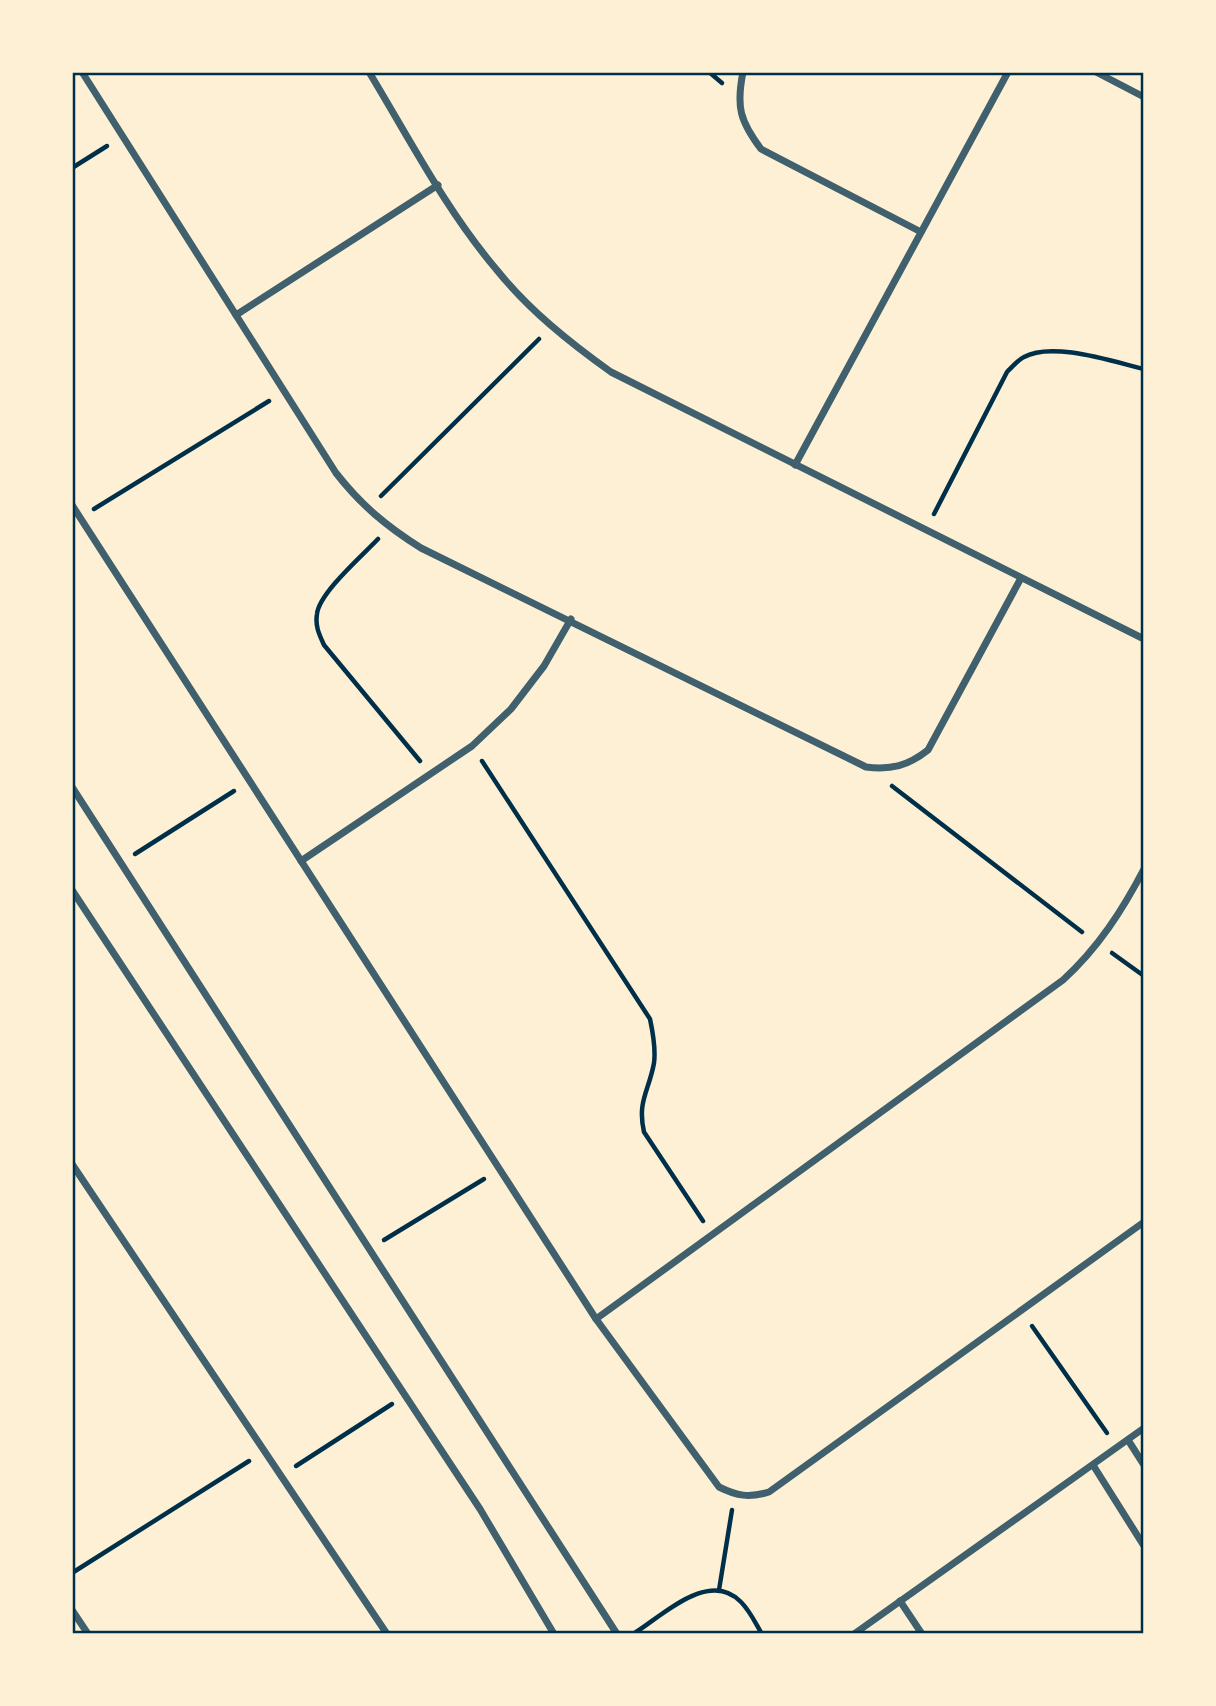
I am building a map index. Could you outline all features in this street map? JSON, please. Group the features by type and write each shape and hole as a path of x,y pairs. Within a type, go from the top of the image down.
{"street":[{"path":"82,72 336,473 367,510 388,528 421,548 866,766 900,767 928,750 1021,578"},
{"path":"369,72 438,185 496,270 552,326 611,372 1144,639"},
{"path":"743,72 738,99 744,127 761,149 921,232"},
{"path":"795,465 1008,72"},
{"path":"1097,72 1144,97"},
{"path":"236,315 438,185"},
{"path":"72,505 596,1319 719,1487 735,1495 752,1497 769,1492 1144,1222"},
{"path":"301,861 472,746 511,709 544,666 571,620"},
{"path":"72,787 618,1634"},
{"path":"596,1319 1063,980 1099,944 1121,913 1144,869"},
{"path":"72,890 480,1509 554,1634"},
{"path":"72,1164 387,1634"},
{"path":"854,1634 1144,1428"},
{"path":"1128,1440 1144,1465"},
{"path":"1093,1465 1144,1546"},
{"path":"900,1601 922,1634"},
{"path":"72,1610 88,1634"}],"path":[{"path":"72,168 123,136"},
{"path":"367,510 552,326"},
{"path":"926,530 1007,372 1023,357 1043,350 1144,369"},
{"path":"80,518 284,391"},
{"path":"388,528 326,596 317,611 316,629 324,645 430,774"},
{"path":"472,746 650,1019 654,1062 641,1098 640,1116 644,1132 712,1235"},
{"path":"866,766 1144,976"},
{"path":"120,864 250,781"},
{"path":"371,1248 500,1170"},
{"path":"1021,1311 1117,1447"},
{"path":"281,1476 405,1395"},
{"path":"72,1573 264,1451"},
{"path":"719,1590 735,1495"},
{"path":"632,1634 696,1594 719,1590 731,1594 742,1603 762,1634"}]}
